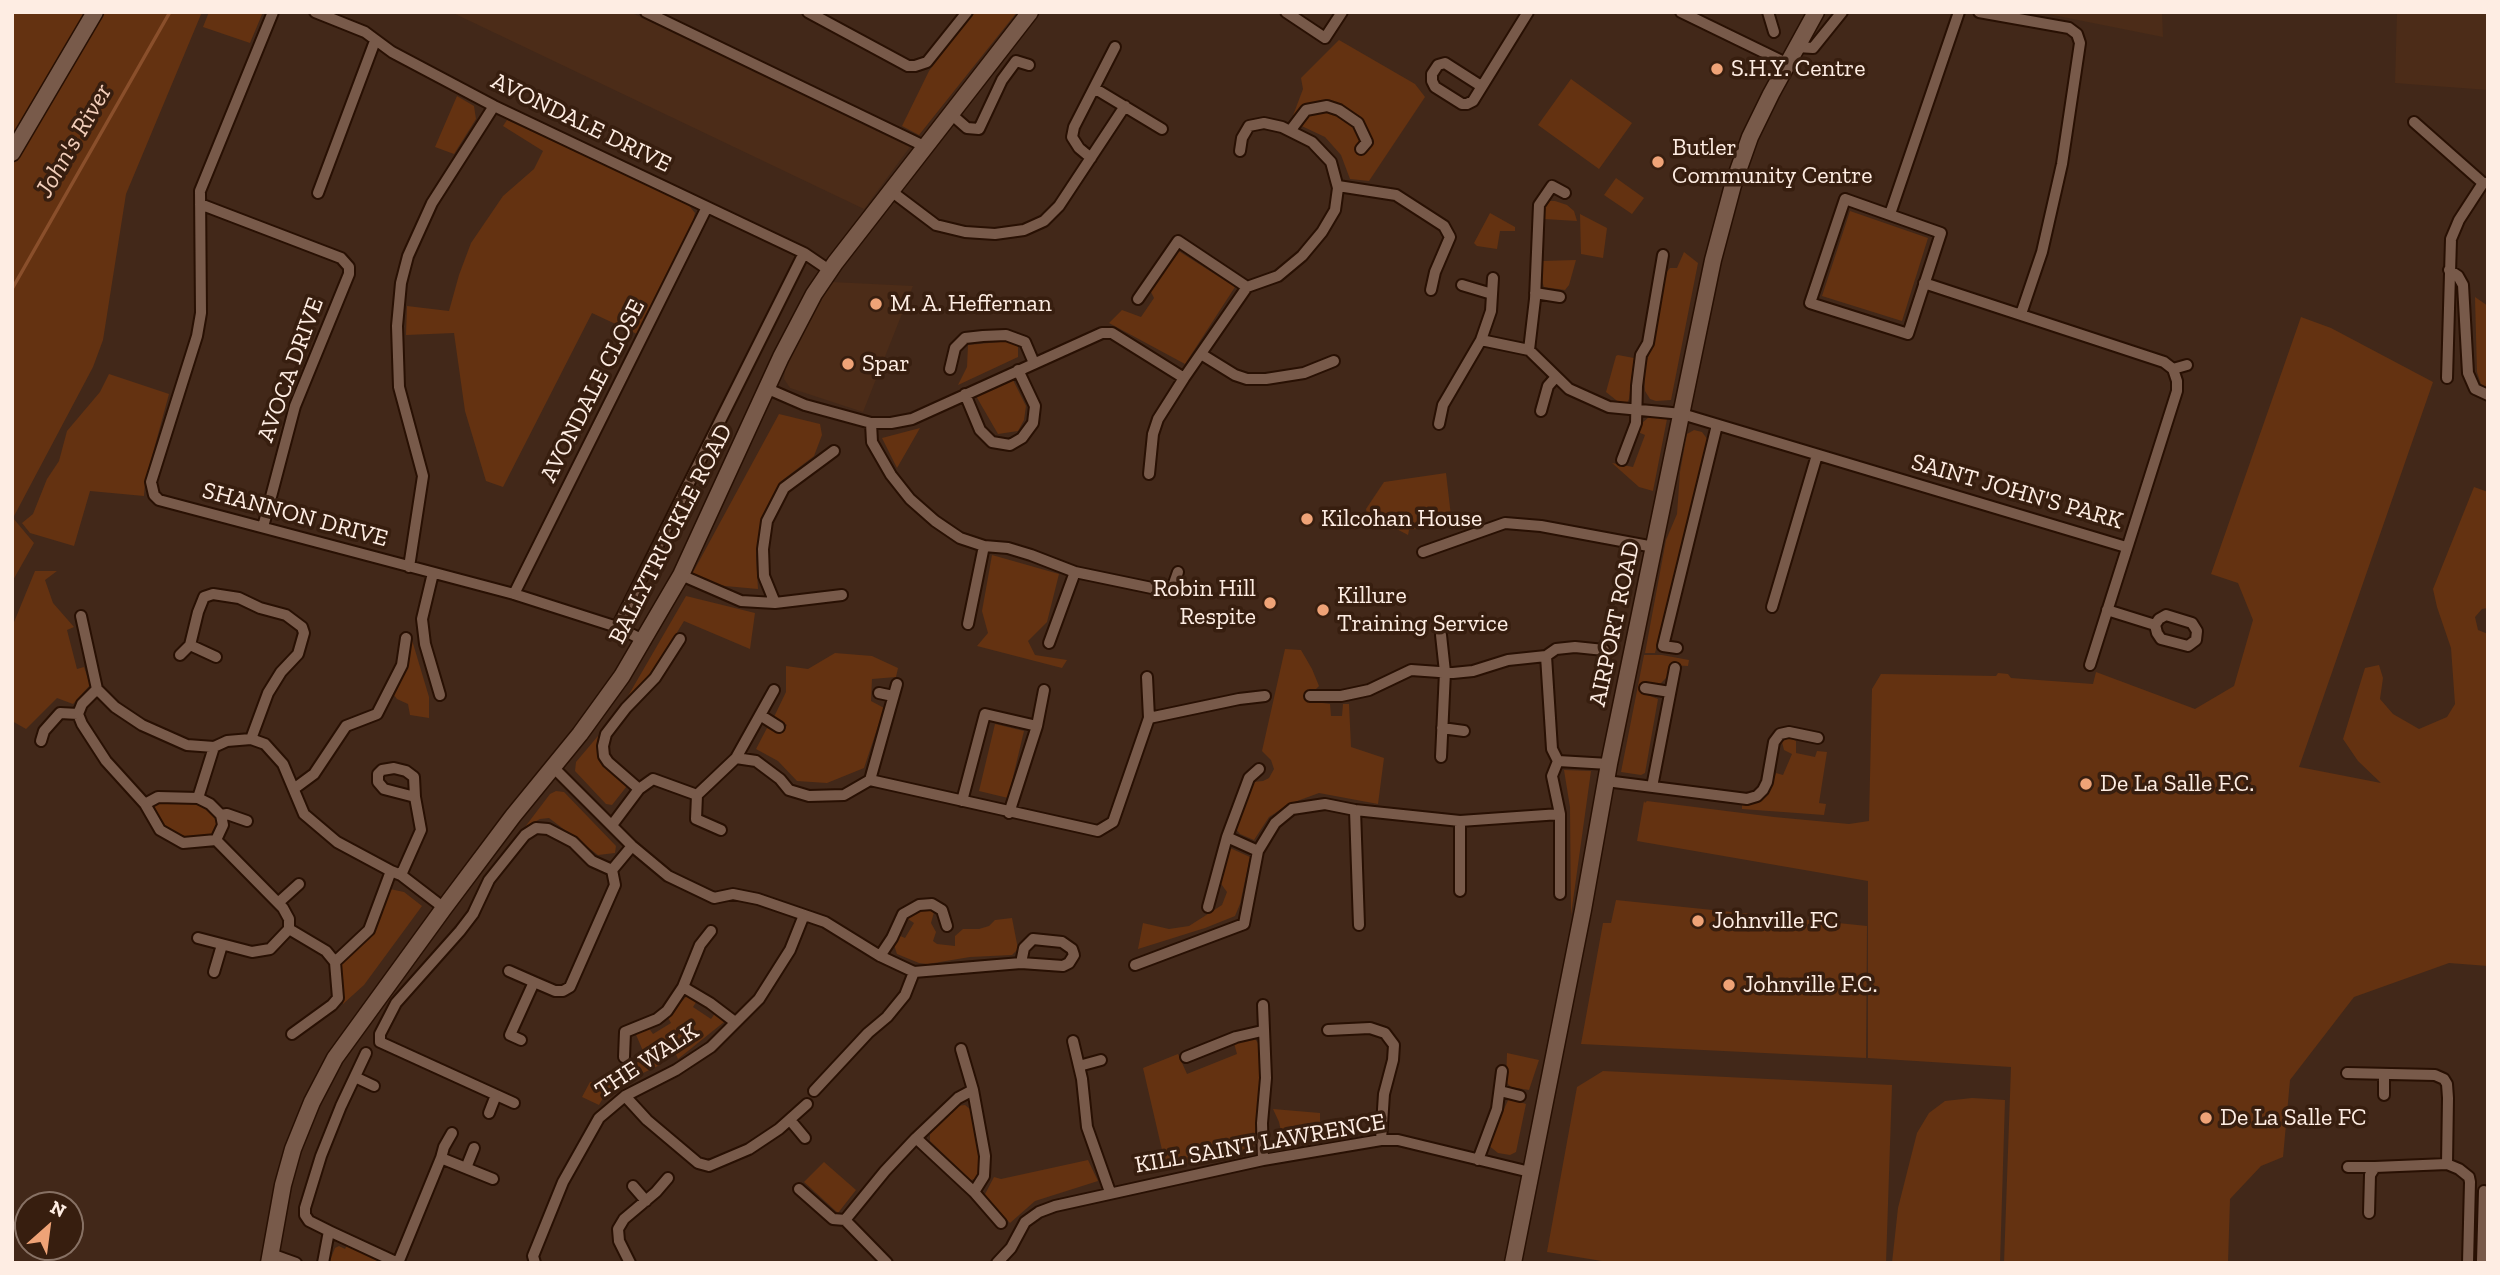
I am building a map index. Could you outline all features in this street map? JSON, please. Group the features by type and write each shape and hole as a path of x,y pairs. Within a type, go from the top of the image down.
{"street":[{"path":"12,153 95,12"},
{"path":"200,204 200,191 273,12"},
{"name":"AVONDALE DRIVE","path":"315,12 365,32 392,52 494,106 804,253 830,270"},
{"path":"646,12 926,147"},
{"path":"808,12 908,65 915,66 927,62 967,12"},
{"name":"BALLYTRUCKLE ROAD","path":"270,1258 288,1168 298,1134 317,1091 347,1040 444,908 608,696 645,641 681,575 798,324 830,270 1030,12"},
{"path":"1286,12 1325,38 1342,12"},
{"path":"1481,86 1445,63 1438,65 1432,74 1435,87 1462,104 1473,101 1528,12"},
{"path":"1681,12 1788,64"},
{"path":"1768,12 1774,32"},
{"name":"AIRPORT ROAD","path":"1513,1263 1609,764 1704,297 1733,185 1758,118 1816,12"},
{"path":"1797,47 1813,48 1842,12"},
{"path":"1890,214 1959,12"},
{"path":"1979,12 2069,28 2077,34 2080,43 2073,102 2056,189 2042,252 2021,314"},
{"path":"318,193 376,41"},
{"path":"1091,158 1079,148 1072,137 1115,47"},
{"path":"951,114 967,128 979,129 1002,80 1016,61 1029,65"},
{"path":"1094,88 1162,129"},
{"path":"409,567 423,489 423,475 399,387 397,326 401,284 408,256 432,203 494,106"},
{"path":"891,191 936,225 975,233 1024,230 1044,221 1059,206 1125,106"},
{"path":"1290,131 1306,110 1315,106 1327,106 1349,115 1358,123 1367,142 1361,149"},
{"path":"2414,122 2485,183 2459,220 2451,239 2447,378"},
{"path":"1149,474 1153,434 1158,418 1247,287 1278,276 1302,256 1322,232 1335,210 1338,186 1331,162 1312,142 1290,131 1264,123 1249,126 1242,138 1240,151"},
{"path":"1338,186 1396,195 1444,226 1450,237 1435,272 1431,290"},
{"path":"1481,340 1529,350 1539,205 1552,186 1565,192"},
{"path":"1845,199 1941,233 1924,283 1908,334 1810,303 1845,199"},
{"name":"AVOCA DRIVE","path":"200,204 341,258 349,267 349,275 295,406 263,527"},
{"name":"SHANNON DRIVE","path":"200,204 201,313 197,336 151,482 151,490 159,500 514,594 617,627 645,641"},
{"name":"AVONDALE CLOSE","path":"514,594 707,207"},
{"path":"1139,299 1178,241 1247,287"},
{"path":"617,627 804,253"},
{"path":"1622,460 1636,423 1642,355 1648,343 1663,255"},
{"path":"2449,270 2458,276 2463,285 2468,373 2475,389 2488,395"},
{"path":"1439,425 1443,405 1481,340 1490,311 1493,278"},
{"path":"1924,283 2164,362 2173,369 2187,365"},
{"path":"1462,285 1492,294"},
{"path":"1535,293 1560,297"},
{"path":"768,389 805,405 871,423 891,424 912,419 1102,333 1112,333 1184,377"},
{"path":"950,369 955,348 965,338 983,336 1006,335 1025,342 1034,363"},
{"name":"SAINT JOHN'S PARK","path":"1529,350 1569,389 1609,407 1682,414 2126,547 2177,391 2173,369"},
{"path":"1201,354 1235,375 1247,379 1304,373 1334,361"},
{"path":"965,394 980,430 992,442 1010,445 1022,438 1033,424 1035,406 1018,370"},
{"path":"1541,411 1548,386 1556,377"},
{"path":"871,423 872,442 877,453 910,499 934,521 960,538 984,546 1020,551 1075,572 1171,592 1178,572"},
{"path":"1678,649 1663,646 1717,425"},
{"path":"775,603 764,576 763,549 767,521 784,488 834,450"},
{"path":"1772,607 1817,455"},
{"path":"1423,552 1505,523 1541,526 1654,547"},
{"path":"968,624 984,546"},
{"path":"2090,665 2126,547"},
{"path":"1049,643 1075,572"},
{"path":"433,573 422,619 425,644 440,695"},
{"path":"681,575 741,601 775,603 842,595"},
{"path":"180,655 190,645 204,597 213,594 239,598 260,608 286,615 302,627 304,633 299,654 281,672 268,693 251,739"},
{"path":"2107,610 2155,625"},
{"path":"81,616 97,689 115,707 142,724 187,745 214,747 227,741 251,739 265,744 283,764 304,814 337,842 396,873 444,908"},
{"path":"1441,635 1445,672 1441,757"},
{"path":"295,788 314,774 346,726 377,714 402,665 406,638"},
{"path":"639,789 604,756 606,734 655,678 680,639"},
{"path":"190,645 216,657"},
{"path":"1310,696 1341,696 1369,690 1410,670 1473,671 1508,660 1546,656 1556,649 1575,647 1604,650"},
{"path":"1546,656 1552,749 1558,761 1552,776 1560,814 1560,894"},
{"path":"1652,787 1675,668"},
{"path":"736,758 756,761 780,779 789,790 809,796 844,795 870,780 1098,831 1113,822 1149,718 1147,677"},
{"path":"870,780 897,684"},
{"path":"1645,688 1670,692"},
{"path":"78,714 82,704 97,689"},
{"path":"721,830 696,819 697,795 736,758 774,690"},
{"path":"1009,813 1037,726 1044,690"},
{"path":"879,693 893,696"},
{"path":"1149,718 1265,696"},
{"path":"973,708 985,714 1037,726"},
{"path":"41,741 44,731 60,713 78,714"},
{"path":"78,714 106,761 145,804 160,830 183,842 216,840 278,903 289,919 289,929 271,949 252,952 198,938"},
{"path":"962,802 985,714"},
{"path":"760,715 779,727"},
{"path":"1443,728 1464,731"},
{"path":"1606,781 1747,799 1757,796 1763,790 1767,782 1774,742 1780,734 1789,732 1818,738"},
{"path":"198,798 214,747"},
{"path":"1558,761 1609,764"},
{"path":"553,767 632,846 668,876 714,898 733,894 777,905 825,922 880,956 914,972 1021,963 1063,966 1074,955 1072,949 1062,942 1033,939 1024,948 1021,963"},
{"path":"1208,907 1227,837 1249,778 1259,769"},
{"path":"612,825 639,789 653,779 697,795"},
{"path":"145,804 158,797 198,798 210,804 221,815 223,825 216,840"},
{"path":"335,962 369,930 396,873 421,830 415,797"},
{"path":"1135,965 1244,924 1258,851 1275,823 1292,809 1325,804 1355,810 1460,821 1560,814"},
{"path":"1355,810 1359,925"},
{"path":"221,815 227,814 247,821"},
{"path":"1460,821 1460,891"},
{"path":"513,1103 380,1042 380,1034 396,1003 460,931 489,880 524,835 536,828 548,829 573,842 592,861 612,870"},
{"path":"1227,837 1258,851"},
{"path":"509,971 555,991 570,987 614,885 612,870 632,846"},
{"path":"278,903 299,884"},
{"path":"880,956 904,914 919,905 932,904 942,910 947,926"},
{"name":"THE WALK","path":"533,1260 563,1182 600,1118 625,1096 676,1070 711,1047 759,999 790,950 804,915"},
{"path":"289,929 326,951 335,962 338,998 292,1034"},
{"path":"624,1057 625,1032 656,1019 667,1011 711,931"},
{"path":"214,972 222,945"},
{"path":"814,1091 868,1033 887,1017 905,995 914,972"},
{"path":"521,1040 510,1035 534,982"},
{"path":"683,986 735,1022"},
{"path":"1263,1005 1266,1078 1262,1123 1263,1160"},
{"path":"1328,1030 1370,1028 1385,1033 1394,1045 1394,1060 1384,1094 1381,1140"},
{"path":"1186,1057 1236,1037 1262,1031"},
{"path":"1073,1041 1087,1127 1110,1192"},
{"path":"961,1049 973,1090 985,1156 984,1176 974,1192"},
{"path":"366,1053 326,1144 305,1208 309,1221 398,1263 452,1133"},
{"path":"1079,1066 1101,1060"},
{"path":"1478,1160 1495,1117 1502,1071"},
{"path":"2347,1073 2435,1075 2444,1079 2448,1098 2447,1164"},
{"path":"2384,1074 2384,1095"},
{"path":"355,1077 374,1086"},
{"path":"845,1220 916,1138 958,1098 973,1090"},
{"path":"1500,1091 1520,1096"},
{"path":"489,1113 496,1095"},
{"path":"625,1096 647,1120 698,1163 709,1166 749,1149 790,1120 807,1104"},
{"path":"790,1120 805,1138"},
{"path":"916,1138 974,1192 1001,1223"},
{"name":"KILL SAINT LAWRENCE","path":"997,1263 1011,1248 1025,1222 1039,1212 1110,1192 1263,1160 1381,1140 1398,1140 1530,1172"},
{"path":"466,1168 474,1147"},
{"path":"441,1158 493,1179"},
{"path":"2348,1167 2447,1164 2459,1169 2469,1177 2468,1263"},
{"path":"2369,1213 2371,1175 2375,1167"},
{"path":"630,1263 619,1241 618,1229 624,1219 668,1178"},
{"path":"633,1186 646,1201"},
{"path":"799,1189 833,1219 845,1220 887,1263"},
{"path":"2482,1261 2484,1191"},
{"path":"2469,1214 2483,1215"},
{"path":"323,1263 329,1231"},
{"path":"270,1258 296,1263"}],"shaded area":[{"path":"12,12 202,12 126,194 103,340 93,367 13,518 34,543 12,582"},
{"path":"209,12 263,12 250,43 203,27"},
{"path":"451,12 630,12 910,147 864,209"},
{"path":"974,12 1017,12 919,135 902,126 929,71"},
{"path":"2038,12 2162,12 2163,37"},
{"path":"2397,12 2488,12 2488,90 2395,83"},
{"path":"1339,40 1415,84 1425,97 1369,181 1350,179 1341,155 1325,137 1291,121 1303,89 1301,78"},
{"path":"1571,79 1632,123 1599,169 1538,125"},
{"path":"457,96 474,106 476,119 454,154 435,147"},
{"path":"507,120 687,203 695,213 692,226 639,335 592,313 503,487 486,481 465,411 454,333 406,335 407,306 449,311 471,243 503,196 534,169 543,151 503,126"},
{"path":"1616,178 1644,198 1632,214 1604,195"},
{"path":"1548,201 1567,205 1574,211 1577,221 1544,219"},
{"path":"1850,211 1928,238 1902,321 1822,296"},
{"path":"1490,213 1515,227 1515,231 1500,231 1497,249 1477,246 1474,243"},
{"path":"1580,214 1607,228 1603,258 1581,254"},
{"path":"1177,250 1235,287 1185,364 1109,323 1122,310 1141,317 1154,298 1150,290"},
{"path":"1684,252 1698,263 1671,400 1656,401 1650,399 1645,391 1644,368 1650,352 1665,274 1670,268 1677,268"},
{"path":"1576,260 1565,290 1544,287 1541,278 1543,261"},
{"path":"832,282 913,286 863,412 790,388 784,379 785,368"},
{"path":"2475,297 2488,306 2488,388 2481,384 2477,372"},
{"name":"De La Salle F.C.","path":"2301,317 2331,328 2433,382 2299,767 2381,783 2358,761 2343,739 2365,668 2379,665 2383,678 2380,699 2393,714 2419,729 2447,717 2455,704 2451,648 2433,589 2474,487 2488,492 2488,608 2482,609 2475,617 2478,630 2488,634 2488,966 2449,963 2354,997 2290,1080 2283,1157 2261,1166 2230,1199 2228,1263 2004,1263 2011,1067 1868,1058 1868,881 1637,841 1644,801 1849,824 1869,821 1872,689 1881,674 1996,676 1998,673 2008,674 2011,678 2093,684 2096,672 2195,709 2234,686 2253,620 2238,583 2211,574"},
{"path":"1010,341 1018,347 1018,357 958,385 967,367 968,345"},
{"path":"1618,355 1634,358 1629,399 1627,403 1621,404 1606,392"},
{"path":"109,374 169,394 145,482 144,496 90,491 74,546 30,533 22,523 33,514 47,479 59,461 67,431 100,392"},
{"path":"1012,378 1026,406 1024,420 1018,431 998,434 976,396"},
{"path":"779,414 820,424 822,435 814,456 780,482 762,517 756,556 758,589 725,586 691,576"},
{"path":"1659,415 1667,419 1653,491 1639,487 1612,463 1633,467 1645,435 1638,432 1642,423 1649,417"},
{"path":"920,428 897,468 882,438"},
{"path":"1694,430 1702,432 1708,440 1655,653 1645,653 1666,540 1677,514 1680,472 1687,434"},
{"path":"1446,473 1451,516 1437,525 1409,530 1408,535 1391,526 1369,526 1366,509 1384,482"},
{"path":"992,555 1059,574 1047,622 1028,641 1035,655 1067,660 1062,668 977,646 988,633 982,611"},
{"path":"35,571 57,571 45,580 53,603 74,627 67,630 77,669 84,667 90,685 73,704 57,698 26,729 12,721 12,627"},
{"path":"686,596 755,613 750,649 684,621 651,675 628,696"},
{"path":"412,640 429,697 429,718 410,715 408,704 393,694 406,668"},
{"path":"1285,649 1301,650 1312,669 1319,686 1315,690 1308,690 1308,701 1330,704 1331,716 1342,716 1343,704 1349,704 1351,747 1384,758 1378,804 1319,793 1289,804 1269,817 1254,840 1240,834 1235,828 1253,782 1269,778 1274,769 1271,760 1262,751"},
{"path":"835,653 872,656 898,668 896,677 872,679 871,701 884,708 864,768 827,783 797,781 778,761 756,749 767,728 781,734 787,725 774,717 786,692 786,666 808,669"},
{"path":"1644,655 1689,660 1688,666 1670,665 1667,677 1660,684 1644,683 1642,693 1658,699 1645,773 1641,775 1621,772"},
{"path":"995,724 1024,731 1008,798 979,791"},
{"path":"598,736 597,749 601,762 627,786 612,805 606,804 575,771 576,762"},
{"path":"1790,737 1796,741 1796,753 1815,757 1817,751 1827,752 1819,803 1826,804 1824,815 1742,809 1742,804 1756,803 1764,798 1776,773 1783,775 1792,754 1784,750 1782,742"},
{"path":"1564,770 1591,771 1571,915 1570,807"},
{"path":"556,791 564,792 616,846 615,853 598,855 549,818 540,819 525,827 550,794"},
{"path":"188,801 209,808 217,818 210,837 182,837 165,828 154,806 157,802"},
{"path":"1230,848 1250,857 1235,916 1138,949 1143,923 1169,929 1189,926 1222,905 1227,892 1219,881"},
{"path":"390,889 404,892 422,906 364,985 343,1004 338,975 341,964 374,933"},
{"name":"Johnville F.C.","path":"1616,900 1867,926 1866,1058 1581,1044 1603,923 1611,923"},
{"path":"923,908 934,912 931,923 936,932 933,941 937,944 955,946 955,936 963,929 979,929 989,926 995,920 1012,918 1018,949 1012,955 970,957 928,964 897,954 894,945 898,935 905,938 914,923 908,919"},
{"path":"687,996 698,999 693,1007 711,1019 716,1012 722,1016 724,1022 678,1059 675,1052 659,1061 660,1065 643,1073 641,1069 622,1078 624,1083 603,1098 599,1105 582,1097 590,1082 604,1081 619,1073 622,1068 636,1065 643,1051 634,1030 648,1027 653,1034 671,1023 667,1016"},
{"path":"1248,1037 1258,1043 1261,1079 1254,1144 1251,1150 1166,1167 1143,1068 1178,1054 1187,1074 1237,1054 1234,1043"},
{"path":"1507,1053 1539,1060 1529,1090 1511,1087 1506,1082"},
{"path":"1603,1071 1892,1085 1886,1263 1614,1263 1547,1252 1577,1087"},
{"path":"1509,1098 1526,1104 1516,1152 1510,1155 1498,1153 1488,1145"},
{"path":"1972,1098 2005,1100 2000,1263 1892,1263 1898,1208 1917,1133 1929,1113 1945,1101"},
{"path":"965,1105 971,1110 981,1166 977,1178 971,1180 930,1141 930,1133 957,1106"},
{"path":"1273,1109 1320,1113 1320,1139 1284,1145"},
{"path":"1088,1160 1098,1181 1035,1201 1010,1223 984,1196 994,1177 1001,1179"},
{"path":"824,1162 856,1190 838,1213 804,1182"},
{"path":"347,1245 382,1263 329,1263 335,1248 339,1246 345,1249"}],"waterway":[{"name":"John's River","path":"12,289 170,12"}],"place":[{"name":"S.H.Y. Centre","path":"1717,69"},
{"name":"Butler Community Centre","path":"1658,162"},
{"name":"M. A. Heffernan","path":"876,304"},
{"name":"Spar","path":"848,364"},
{"name":"Kilcohan House","path":"1307,519"},
{"name":"Robin Hill Respite","path":"1270,603"},
{"name":"Killure Training Service","path":"1323,610"},
{"name":"De La Salle F.C.","path":"2086,784"},
{"name":"Johnville FC","path":"1698,921"},
{"name":"Johnville F.C.","path":"1729,985"},
{"name":"De La Salle FC","path":"2206,1118"}]}
